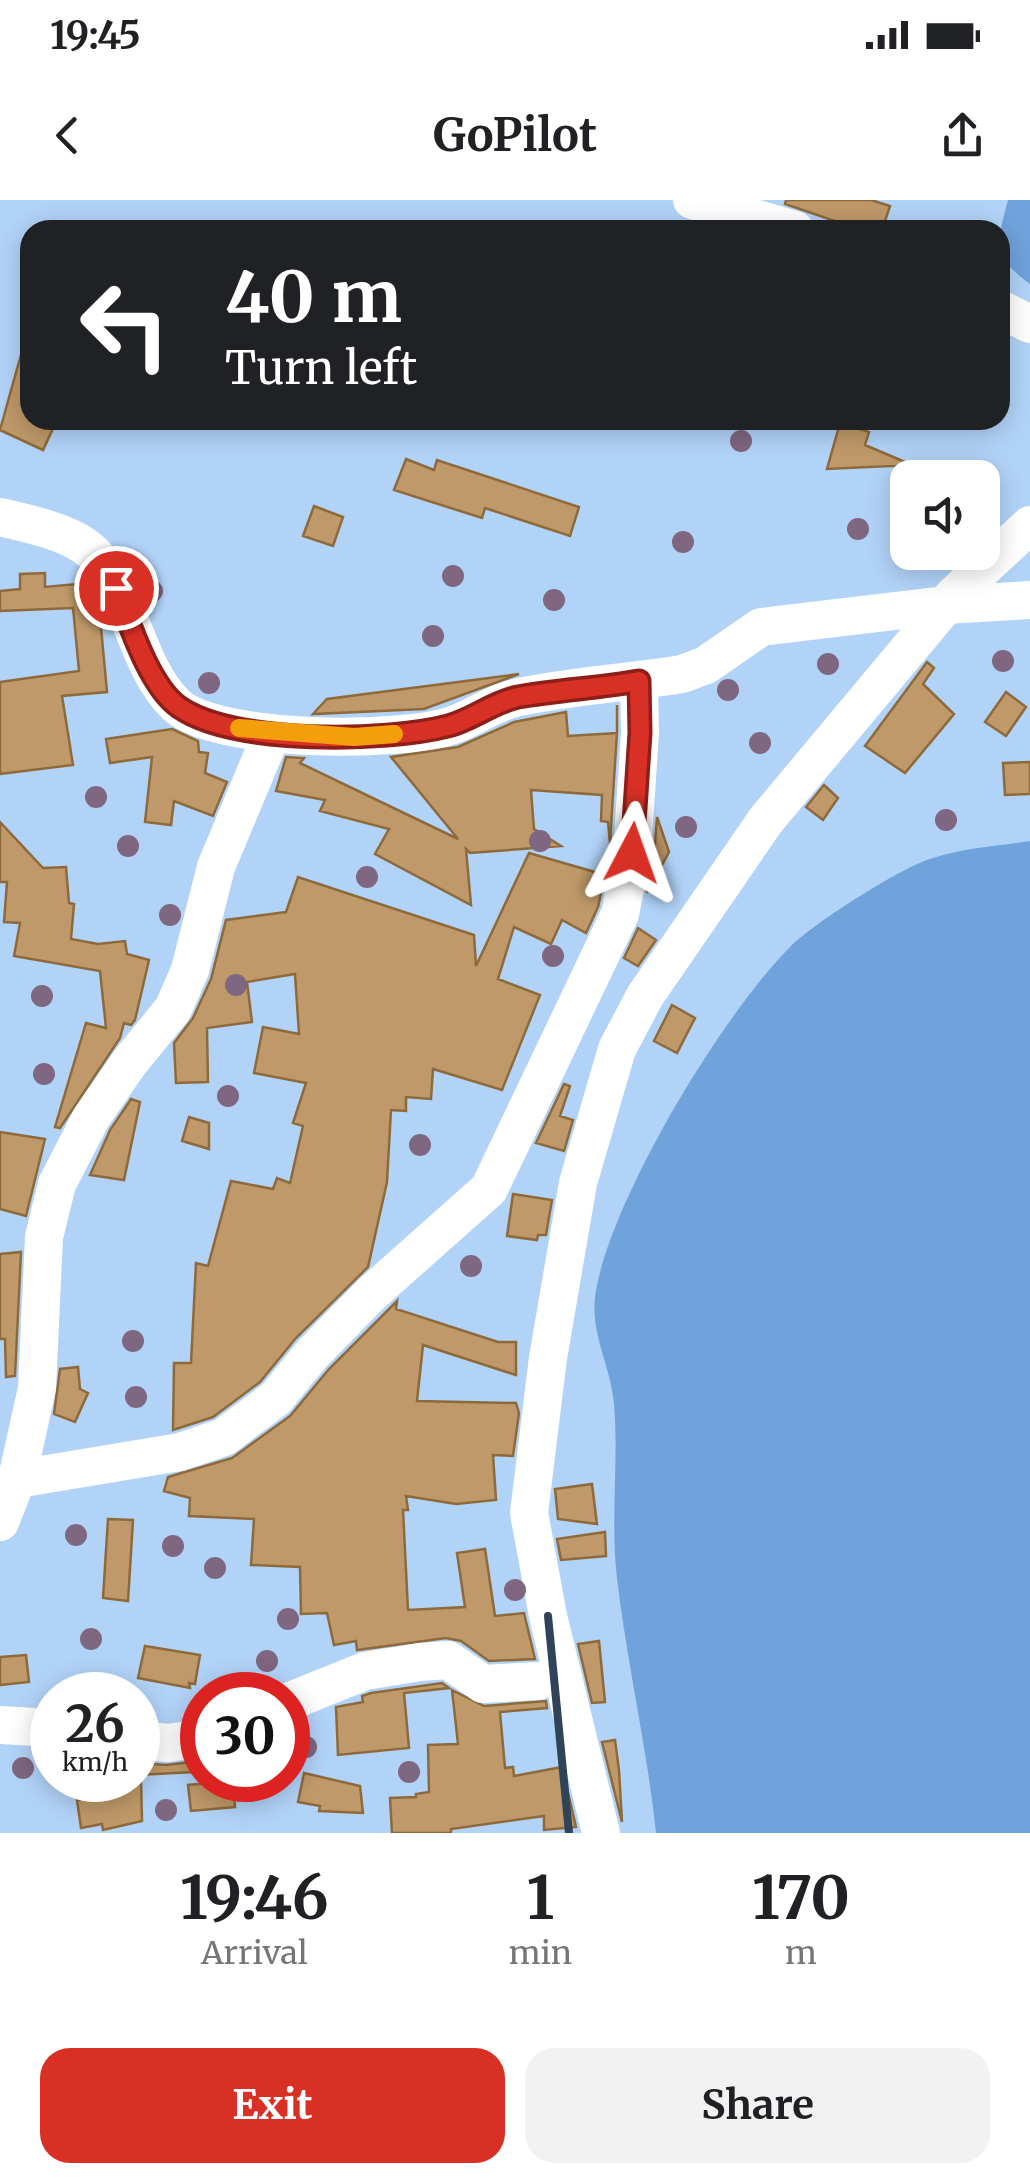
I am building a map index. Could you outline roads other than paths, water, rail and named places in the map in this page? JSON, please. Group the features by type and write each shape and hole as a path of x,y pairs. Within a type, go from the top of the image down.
{"street":[{"path":"692,200 761,220"},
{"path":"0,517 26,522 87,548 116,588 143,659 178,707 223,726 272,733 354,737 422,732 453,725 514,698 682,674 706,665 762,627 945,605 1030,600"},
{"path":"601,1833 548,1616 529,1514 568,1241 578,1182 598,1106 617,1049 645,996 766,820 945,605 1030,525"},
{"path":"17,1479 180,1452 224,1437 276,1398 312,1354 372,1293 489,1189 620,914 632,853 640,733 639,681"},
{"path":"0,1522 17,1479 36,1388 44,1237 58,1184 91,1118 173,1009 190,970 216,867 272,733"},
{"path":"310,1693 366,1671 448,1660 482,1684 538,1680"},
{"path":"0,1725 30,1727"}],"water":[{"path":"1008,200 1030,200 1030,284 1010,267 1010,220 1003,220"},
{"path":"1030,841 1030,1833 656,1833 617,1578 614,1404 595,1317 597,1285 608,1246 649,1154 676,1106 734,1015 791,946 859,896 919,863 956,852"}],"railway":[{"path":"548,1616 569,1833"}]}
